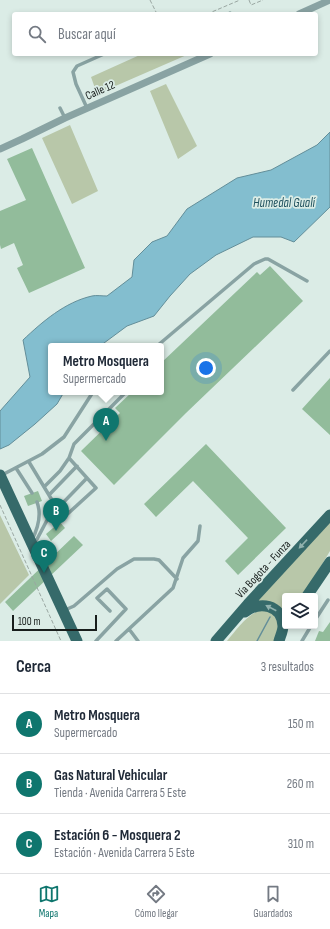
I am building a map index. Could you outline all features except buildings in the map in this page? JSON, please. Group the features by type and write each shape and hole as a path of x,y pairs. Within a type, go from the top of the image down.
{"main road":[{"path":"0,475 64,610 77,641"},
{"path":"0,491 70,641"},
{"name":"Vía Bogota - Funza","path":"216,641 330,515"},
{"path":"309,593 329,564"},
{"path":"232,622 250,608 258,605 265,605 278,612 282,619 283,627 279,641"},
{"path":"283,641 289,629"}],"street":[{"path":"303,12 330,0"},
{"name":"Calle 12","path":"0,149 22,140 87,108 205,56"}],"lane":[{"path":"87,108 76,84 73,72 77,66 100,56"},
{"path":"60,108 65,118"},
{"path":"161,343 254,264 265,258 307,280"},
{"path":"293,390 330,351"},
{"path":"0,475 29,462 64,437 91,395"},
{"path":"44,487 60,471 69,458 74,444 123,395"},
{"path":"29,462 62,519 96,488 69,458"},
{"path":"49,495 77,466"},
{"path":"16,468 32,493"},
{"path":"32,544 56,507 87,478"},
{"path":"32,544 40,518 40,509 37,502"},
{"path":"116,641 173,588 183,558 198,541 200,526"},
{"path":"64,610 74,606 116,569 134,559 159,560 177,579"},
{"path":"96,641 126,609 106,589 97,598 110,611"},
{"path":"318,615 328,600"},
{"path":"129,629 138,641"},
{"path":"302,641 310,629"}],"path":[{"path":"150,0 155,12"},
{"path":"212,12 240,0"},
{"path":"249,0 251,6 263,0"},
{"path":"0,505 61,641"}],"green space":[{"path":"138,56 184,56 97,94 91,77"},
{"path":"166,84 197,146 178,159 150,91"},
{"path":"70,125 98,191 72,204 42,138"},
{"path":"0,515 29,575 0,604"},
{"path":"330,520 330,551 305,593 282,593 282,611 277,605 271,603 256,602"},
{"path":"266,609 274,616 278,623 275,641 227,641 249,616 260,610"}],"water":[{"name":"Humedal Gualí","path":"330,132 330,207 294,242 281,237 253,237 216,255 190,274 154,316 127,326 104,343 48,343 48,395 62,395 57,404 35,424 9,445 0,449 0,411 30,377 23,340 38,326 63,308 92,296 107,296 132,277 134,260 152,242 167,236 187,209 237,178 271,170 317,145"}],"waterway":[{"path":"257,641 270,617"}],"place":[{"name":"Metro Mosquera","path":"106,441"},
{"name":"Gas Natural Vehicular","path":"56,531"},
{"name":"Estación 6 - Mosquera 2","path":"44,573"}]}
